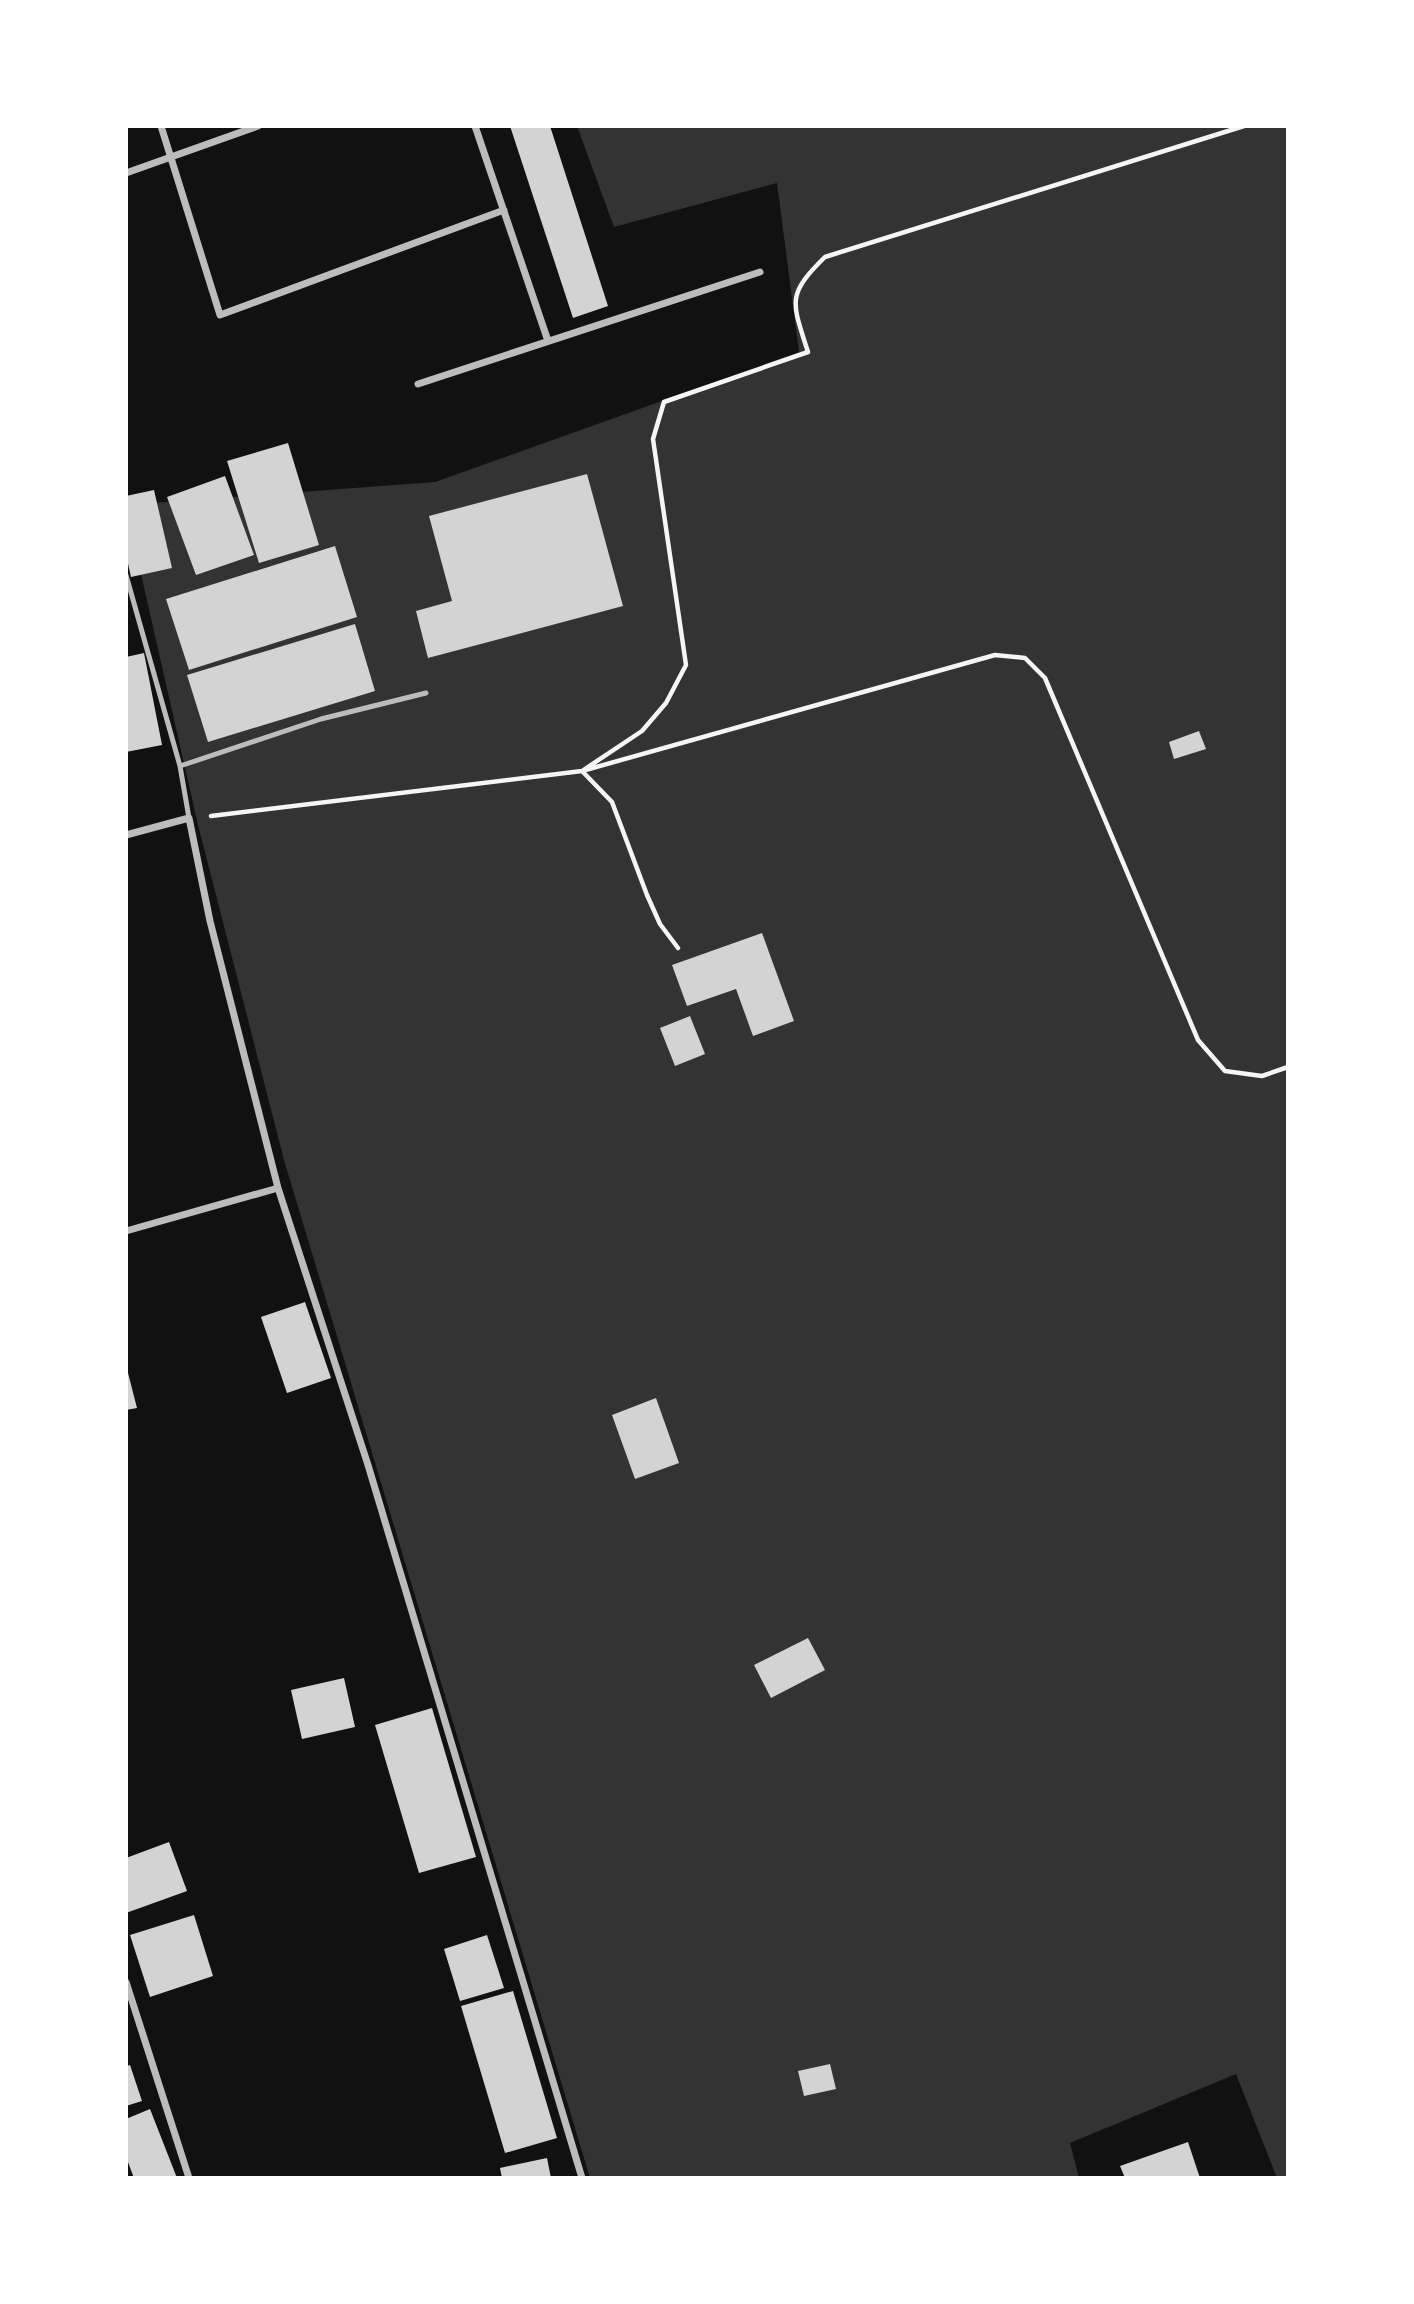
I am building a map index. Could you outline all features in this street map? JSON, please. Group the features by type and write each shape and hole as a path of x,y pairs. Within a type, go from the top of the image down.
{"street":[{"path":"161,126 220,315 504,210"},
{"path":"126,173 258,126"},
{"path":"475,126 548,341"},
{"path":"418,384 760,272"},
{"path":"126,835 189,818 210,921 278,1188 368,1465 582,2178"},
{"path":"126,1231 278,1188"},
{"path":"126,1982 189,2178"}],"lane":[{"path":"126,575 180,766 189,818"},
{"path":"180,766 321,719 426,693"}],"path":[{"path":"582,771 642,731 666,703 686,665 653,439 664,402 807,352 796,315 795,297 801,281 825,257 1244,126"},
{"path":"189,818 582,771 995,655 1025,658 1045,678 1198,1040 1225,1071 1262,1076 1288,1067"},
{"path":"582,771 612,802 647,895 660,924 677,948"}],"shaded area":[{"path":"577,126 1288,126 1288,2178 1277,2178 1236,2074 1070,2143 1079,2178 590,2178 284,1160 198,825 126,508 126,505 435,482 799,352 777,183 614,227"}],"building":[{"path":"510,126 550,126 608,306 573,318"},
{"path":"288,443 319,545 259,563 227,461"},
{"path":"587,474 623,606 428,658 416,611 452,601 429,516"},
{"path":"225,476 254,555 196,575 167,497"},
{"path":"154,490 172,568 131,577 126,555 126,496"},
{"path":"335,546 357,617 189,670 166,599"},
{"path":"355,624 375,691 208,742 187,675"},
{"path":"144,653 162,745 126,752 126,657"},
{"path":"1199,731 1206,749 1174,759 1169,742"},
{"path":"762,933 794,1021 753,1036 736,989 687,1006 672,965"},
{"path":"690,1016 705,1054 675,1066 660,1028"},
{"path":"305,1302 331,1378 287,1393 261,1317"},
{"path":"126,1365 137,1408 126,1410"},
{"path":"656,1398 679,1463 635,1479 612,1415"},
{"path":"808,1638 825,1670 771,1698 754,1665"},
{"path":"344,1678 355,1727 302,1739 291,1690"},
{"path":"432,1708 476,1857 419,1873 375,1725"},
{"path":"169,1842 187,1891 126,1913 126,1858"},
{"path":"194,1915 213,1976 150,1997 130,1935"},
{"path":"487,1935 504,1988 460,2001 444,1949"},
{"path":"513,1991 557,2138 505,2153 461,2006"},
{"path":"830,2064 836,2089 804,2096 798,2071"},
{"path":"130,2065 142,2101 126,2106 126,2066"},
{"path":"150,2109 177,2178 134,2178 126,2157 126,2119"},
{"path":"1188,2142 1200,2178 1125,2178 1120,2166"},
{"path":"547,2158 551,2178 502,2178 500,2168"}]}
